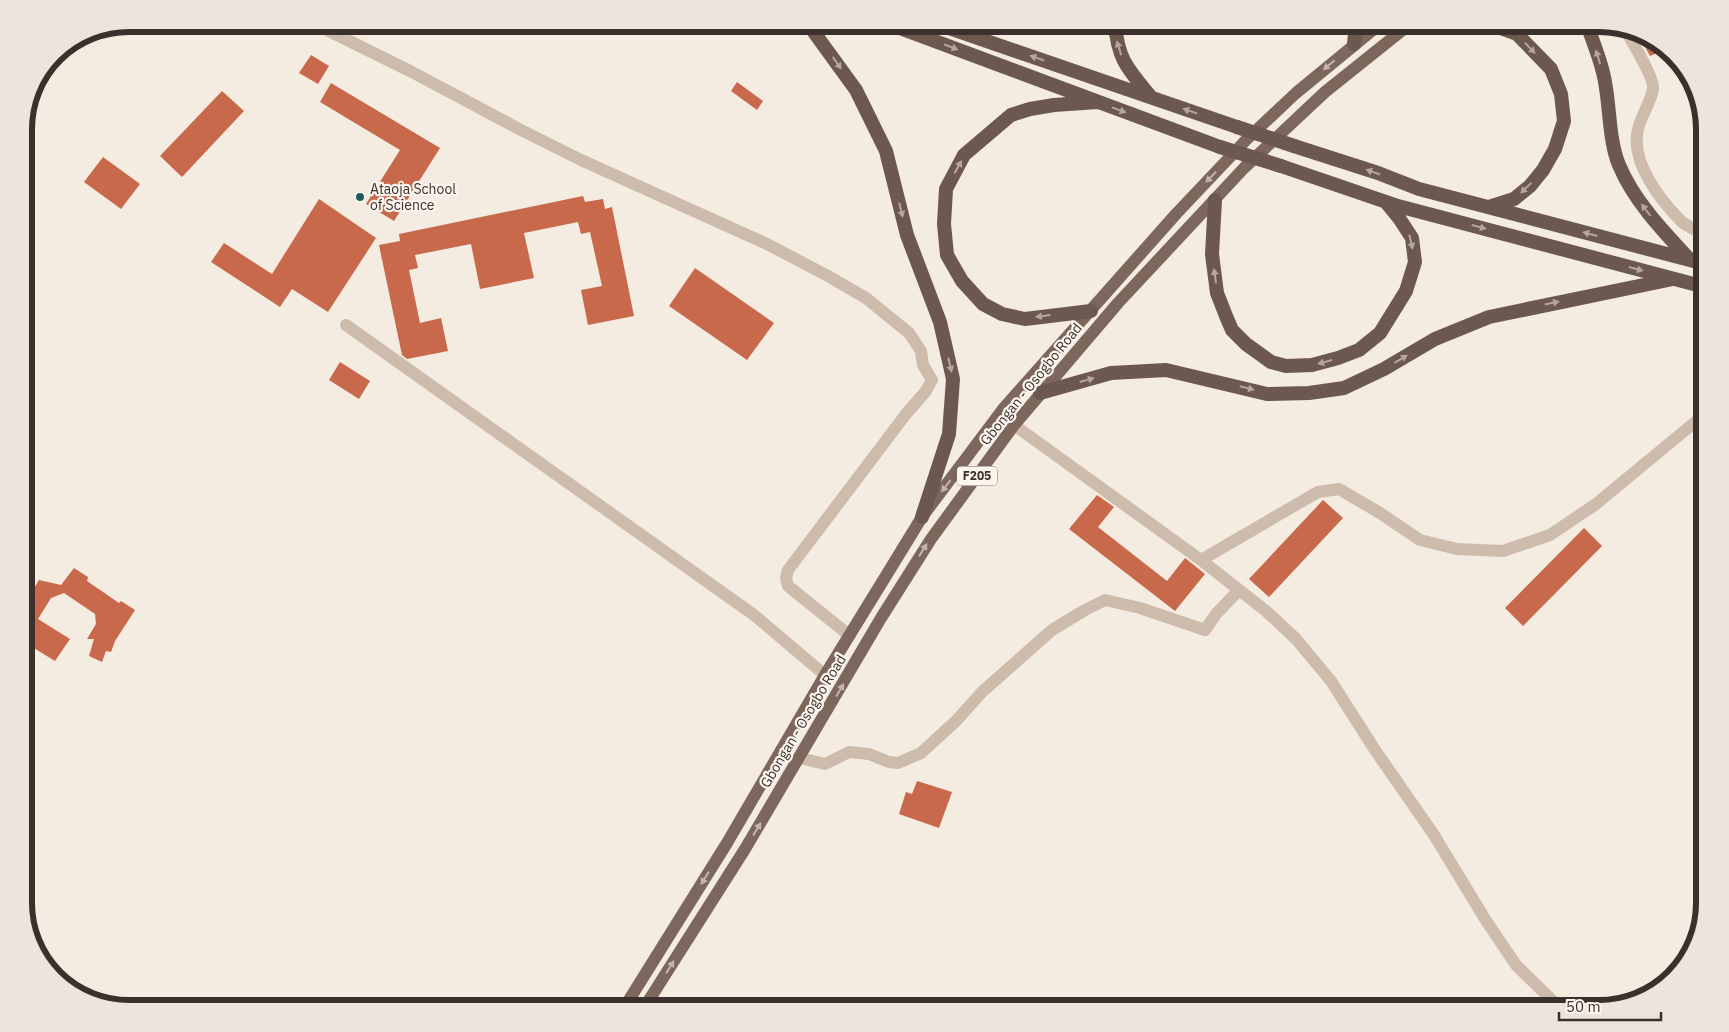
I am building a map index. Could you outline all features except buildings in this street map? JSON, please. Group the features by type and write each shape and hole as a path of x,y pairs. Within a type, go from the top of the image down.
{"highway":[{"path":"912,32 1220,147 1386,202 1696,285"},
{"path":"962,32 1236,127 1378,173 1419,189 1696,262"},
{"path":"1116,32 1117,43 1124,64 1150,97"},
{"path":"1354,44 1355,32"},
{"path":"1489,207 1514,199 1530,186 1543,170 1555,149 1564,121 1561,94 1551,69 1517,34 1512,32"},
{"path":"1590,32 1605,80 1612,140 1618,163 1630,188 1689,260"},
{"path":"814,33 856,90 886,151 907,235 940,322 953,379 948,434 922,518"},
{"path":"1091,310 1025,319 1002,314 983,304 962,281 947,255 944,224 946,189 964,155 1011,115 1030,109 1054,105 1098,102"},
{"path":"1215,200 1212,254 1218,293 1226,316 1232,330 1246,344 1271,362 1286,366 1312,365 1358,350 1380,333 1406,291 1414,262 1412,238 1386,202"},
{"path":"1040,393 1111,373 1166,370 1267,394 1310,393 1344,388 1384,369 1435,339 1489,317 1673,279"}],"main road":[{"name":"Gbongan - Osogbo Road","path":"629,1000 727,843 825,675 922,518 1003,409 1176,214 1247,139 1296,93 1369,32"},
{"name":"Gbongan - Osogbo Road","path":"649,1000 745,850 881,618 931,539 1014,425 1118,303 1265,147 1325,92 1400,32"}],"street":[{"path":"333,33 581,160 767,244 866,298 909,333 921,351 922,365 932,380 926,391 906,414 788,570 786,578 788,586 849,636"},
{"path":"1630,38 1652,79 1653,89 1638,129 1636,146 1644,173 1683,222 1696,230"},
{"path":"346,325 754,615 825,675"},
{"path":"1201,560 1318,492 1340,489 1420,540 1457,549 1503,551 1550,535 1596,504 1696,421"},
{"path":"1014,425 1201,560 1266,611 1296,639 1331,681 1375,750 1434,835 1485,919 1516,965 1552,1000"},
{"path":"800,758 825,764 849,752 869,754 889,762 898,763 921,753 956,721 982,692 1052,630 1085,610 1105,600 1140,608 1205,630 1239,590"}],"place":[{"name":"Ataoja School of Science","path":"360,197"}]}
